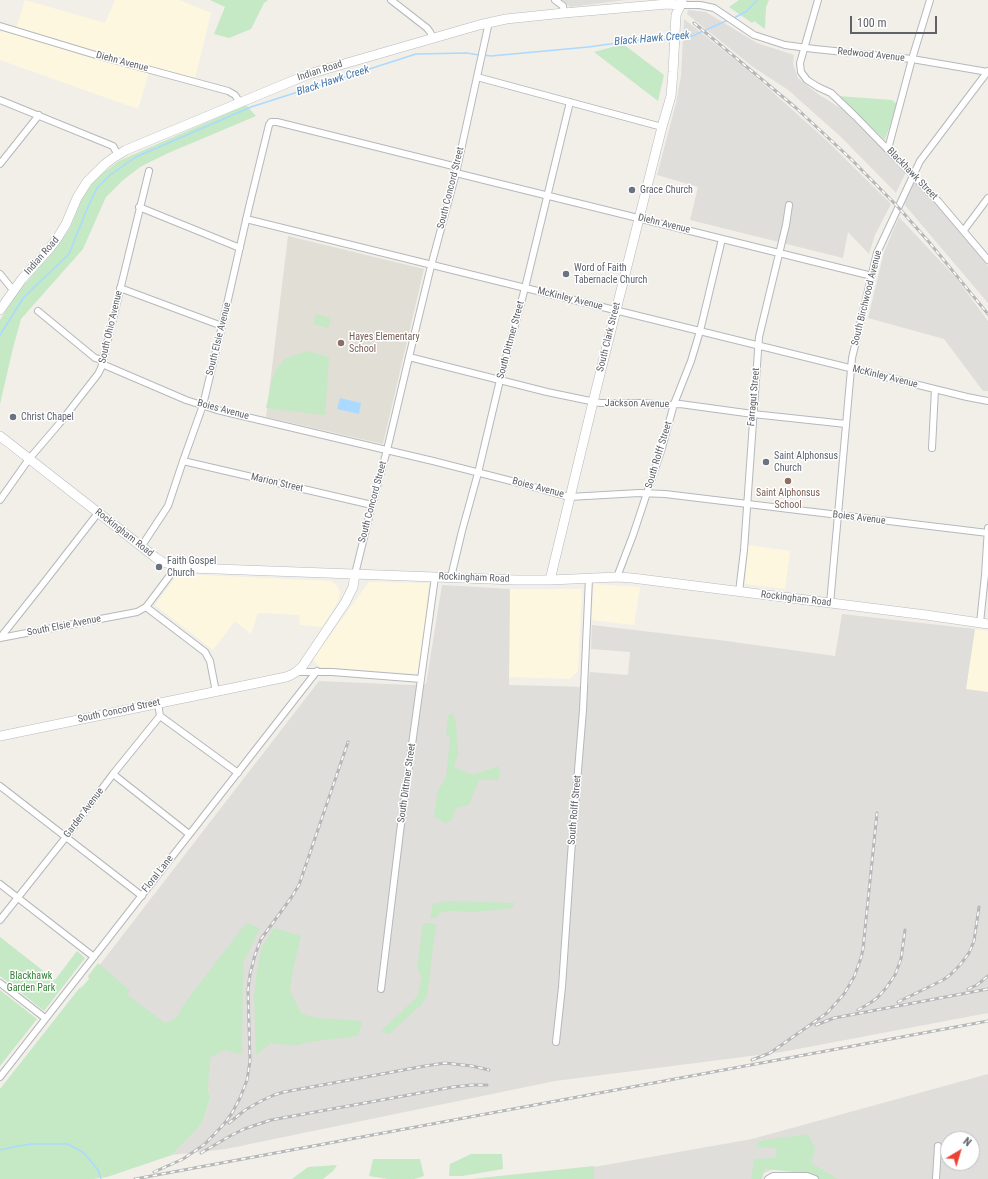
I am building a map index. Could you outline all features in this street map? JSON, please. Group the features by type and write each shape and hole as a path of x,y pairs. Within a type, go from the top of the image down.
{"street":[{"path":"393,0 427,28 433,38"},
{"path":"555,0 563,6 564,13"},
{"path":"804,48 818,0"},
{"path":"888,149 912,59 930,0"},
{"name":"Indian Road","path":"0,310 14,290 58,237 66,224 77,198 87,182 105,164 128,149 309,74 489,22 677,2"},
{"name":"Redwood Avenue","path":"677,2 714,8 754,35 786,45 912,59 988,72"},
{"name":"South Clark Street","path":"550,580 569,497 671,96 677,2"},
{"name":"South Concord Street","path":"0,736 286,677 296,672 306,662 345,603 353,587 431,266 456,170 489,22"},
{"name":"Diehn Avenue","path":"0,26 99,56 228,91 235,96 240,103"},
{"name":"Blackhawk Street","path":"804,48 800,62 801,72 807,80 831,93 855,116 913,174 964,230 988,260"},
{"name":"South Birchwood Avenue","path":"830,604 852,358 877,253 920,161 988,72"},
{"path":"477,77 662,127"},
{"path":"0,100 113,146 118,155"},
{"name":"South Dittmer Street","path":"451,577 500,380 525,288 570,102"},
{"path":"0,164 38,115"},
{"name":"Diehn Avenue","path":"271,122 277,122 547,195 872,276"},
{"name":"South Elsie Avenue","path":"141,547 168,506 182,461 203,405 246,219 271,122"},
{"name":"South Ohio Avenue","path":"0,500 29,459 98,374 149,171"},
{"path":"964,230 988,198"},
{"name":"Farragut Street","path":"739,592 744,550 746,504 759,337 786,225 789,205"},
{"path":"139,207 240,248"},
{"name":"McKinley Avenue","path":"246,219 431,266 988,401"},
{"name":"South Rolff Street","path":"616,577 633,535 662,448 674,404 691,361 700,331 722,239"},
{"path":"0,274 14,290"},
{"path":"120,288 222,326"},
{"name":"Boies Avenue","path":"38,311 95,358 186,400 217,410 387,450 569,497 647,493 665,494 988,533"},
{"name":"Jackson Avenue","path":"409,357 593,402 680,404 846,424"},
{"path":"932,448 935,389"},
{"name":"Rockingham Road","path":"0,436 141,547 162,562 177,566 190,568 435,577 550,580 616,577 632,578 984,624"},
{"name":"Marion Street","path":"182,461 372,505"},
{"path":"0,638 98,513"},
{"path":"984,624 988,528"},
{"path":"177,566 146,607 205,652 210,661 216,692"},
{"name":"South Dittmer Street","path":"381,989 435,577"},
{"name":"South Rolff Street","path":"556,1042 562,987 583,710 589,578"},
{"name":"South Elsie Avenue","path":"0,638 137,612 146,607"},
{"path":"0,626 6,630"},
{"path":"296,672 317,671 421,679"},
{"name":"Floral Lane","path":"0,1077 317,671"},
{"path":"158,703 160,716 238,773"},
{"name":"Garden Avenue","path":"0,920 160,716"},
{"path":"113,774 189,834"},
{"path":"0,786 142,896"},
{"path":"0,884 94,957"},
{"path":"0,983 46,1018"},
{"path":"936,1179 938,1146"},
{"path":"768,1179 773,1176 807,1176 815,1179"}],"shaded area":[{"path":"25,0 105,23 115,0 179,0 211,13 195,78 151,66 138,109 0,60 1,31 14,35"},
{"path":"562,0 627,0 570,7"},
{"path":"688,10 706,12 757,43 794,55 793,64 798,78 818,94 842,109 906,172 896,193 841,137 787,89 753,67 687,14"},
{"path":"684,19 748,70 826,140 891,204 875,235 869,254 848,232 843,258 690,220 698,187 657,175 676,103 681,76"},
{"path":"914,181 954,224 988,266 988,303 904,204"},
{"path":"899,217 957,279 988,321 988,391 983,391 944,339 868,318 884,252"},
{"name":"Hayes Elementary School","path":"288,236 424,269 383,444 266,417"},
{"path":"748,545 790,551 785,589 745,584"},
{"path":"178,574 331,581 337,586 340,593 337,603 322,627 300,625 299,615 258,613 251,634 235,621 213,650 155,605"},
{"path":"369,582 429,583 419,674 320,667 313,659"},
{"path":"594,584 640,587 634,625 591,620"},
{"path":"442,585 510,589 509,685 588,687 590,672 628,675 630,652 591,649 592,625 835,656 842,614 975,629 966,689 988,692 988,1013 782,1052 555,1081 226,1149 172,1155 202,1124 210,1098 201,1056 95,971 319,681 411,685 426,684"},
{"path":"510,589 582,589 578,671 570,679 509,677"},
{"path":"975,629 988,631 988,692 966,689"},
{"path":"988,1074 988,1179 826,1179 817,1173 777,1167 758,1176 757,1179 594,1179 594,1167 752,1139"}],"green space":[{"path":"210,0 268,0 264,3 251,29 229,38 214,34 225,7"},
{"path":"739,0 769,0 766,7 765,29 754,21 752,23 729,7"},
{"path":"623,44 664,75 658,101 594,52"},
{"path":"838,96 892,100 897,104 885,140"},
{"path":"246,105 256,116 166,154 140,167 122,181 106,197 83,249 21,319 0,404 0,320 18,292 51,254 70,228 82,199 95,179 119,161"},
{"path":"316,314 331,318 328,328 313,324"},
{"path":"307,351 329,357 325,415 266,408 272,380 277,368 285,359"},
{"path":"452,713 456,722 458,754 454,767 473,775 499,766 499,780 479,780 469,805 456,808 451,821 445,823 434,816 438,790 446,778 450,738 446,733 448,716"},
{"path":"449,901 515,903 513,908 476,912 448,911 440,913 435,918 430,918 433,904"},
{"path":"246,923 260,928 243,963 242,1054 224,1050 210,1058 208,1089 210,1098 202,1124 172,1155 107,1177 93,1179 0,1179 0,1089 81,986 80,989 89,979 88,976 98,963 130,991 126,994 165,1023 176,1018 186,1002"},
{"path":"423,923 436,924 427,996 421,1005 389,1034 380,1032 417,997 422,977 417,968"},
{"path":"274,928 301,936 293,969 290,991 302,1014 317,1018 363,1021 358,1036 308,1042 295,1046 271,1043 256,1055 254,997 257,969 262,947"},
{"name":"Blackhawk Garden Park","path":"0,937 55,980 77,951 85,958 44,1011 0,976"},
{"name":"Blackhawk Garden Park","path":"0,990 37,1019 0,1066"},
{"path":"808,1134 815,1149 811,1163 838,1179 820,1179 813,1174 765,1169 762,1179 751,1179 754,1159 776,1158 776,1148 756,1147 759,1141"},
{"path":"471,1154 502,1154 503,1169 462,1176 449,1176 450,1164"},
{"path":"373,1159 420,1159 424,1176 414,1179 388,1179 369,1176"},
{"path":"337,1165 333,1171 323,1179 292,1179 308,1167"},
{"path":"594,1166 594,1179 471,1179"}],"water":[{"path":"340,398 361,403 359,414 337,409"}],"waterway":[{"name":"Black Hawk Creek","path":"734,18 747,11 757,0"},
{"name":"Black Hawk Creek","path":"678,39 690,37 728,20"},
{"name":"Black Hawk Creek","path":"483,55 491,56 588,47 640,40 672,40"},
{"name":"Black Hawk Creek","path":"0,335 24,297 69,254 97,188 110,175 136,157 251,107 416,54 467,53 479,55"},
{"name":"Black Hawk Creek","path":"0,1150 32,1144 68,1144 84,1153 98,1170 101,1179"}],"railway":[{"path":"694,23 795,107 851,159 898,207 929,242 988,314"},
{"path":"154,1172 183,1159 205,1144 224,1124 240,1098 247,1080 250,1061 248,990 255,955 261,939 299,885 348,742"},
{"path":"752,1060 770,1053 827,1013 844,994 854,977 863,949 877,813"},
{"path":"898,1002 943,980 960,965 969,953 974,941 979,907"},
{"path":"858,1010 877,998 895,975 901,959 905,930"},
{"path":"968,989 977,985 988,976"},
{"path":"816,1025 834,1018 988,989"},
{"path":"135,1179 988,1021"},
{"path":"229,1123 245,1110 261,1101 284,1092 445,1063 472,1066 489,1070"},
{"path":"201,1153 244,1129 271,1120 453,1087 487,1085"}],"place":[{"name":"Grace Church","path":"632,190"},
{"name":"Word of Faith Tabernacle Church","path":"566,274"},
{"name":"Hayes Elementary School","path":"341,343"},
{"name":"Christ Chapel","path":"13,417"},
{"name":"Saint Alphonsus Church","path":"766,462"},
{"name":"Saint Alphonsus School","path":"788,481"},
{"name":"Faith Gospel Church","path":"159,567"}]}
